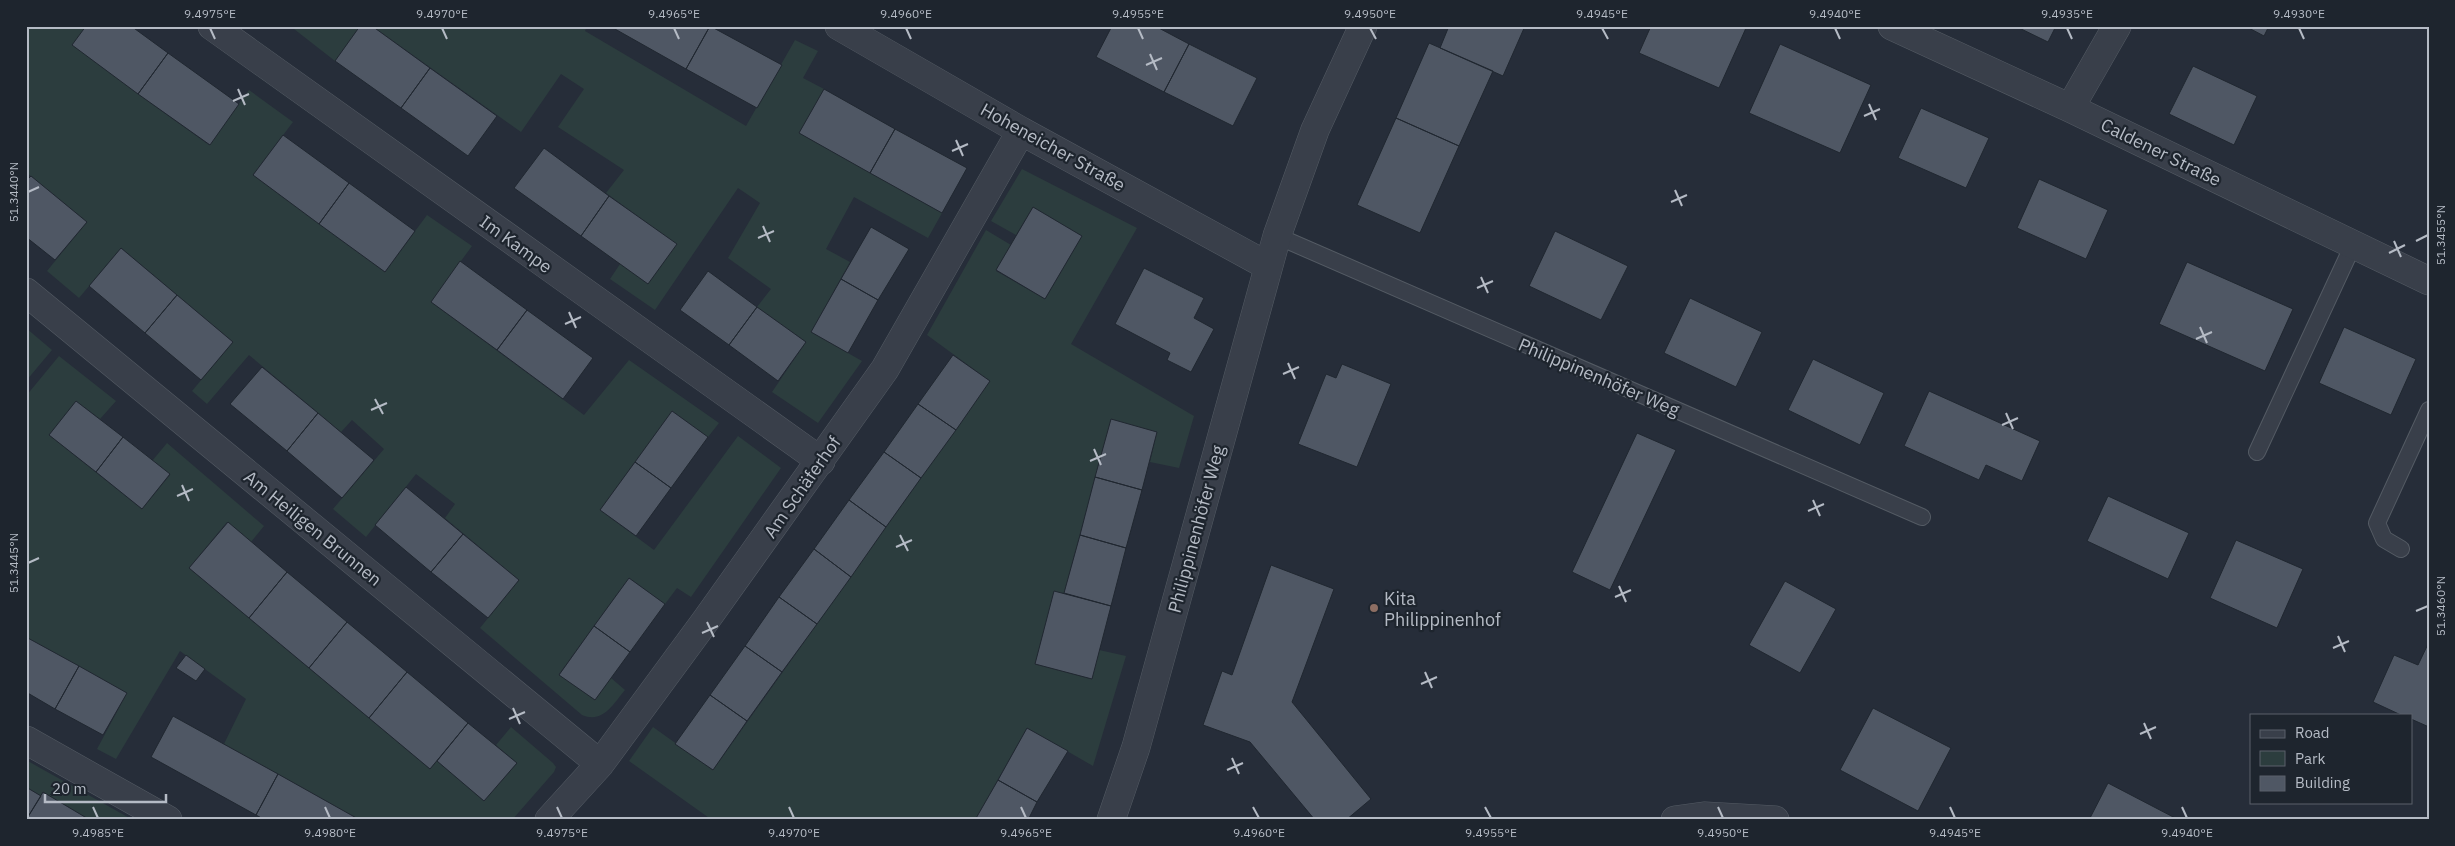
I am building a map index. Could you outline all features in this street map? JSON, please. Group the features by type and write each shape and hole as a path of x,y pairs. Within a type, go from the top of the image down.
{"street":[{"name":"Im Kampe","path":"212,26 821,461"},
{"name":"Hoheneicher Straße","path":"839,26 1022,131 1268,266"},
{"name":"Philippinenhöfer Weg","path":"1111,820 1138,737 1277,236 1315,130 1363,26"},
{"name":"Caldener Straße","path":"1892,26 2070,108 2429,281"},
{"path":"2070,108 2117,26"},
{"name":"Am Schäferhof","path":"549,820 600,764 821,461 885,369 1022,131"},
{"name":"Am Heiligen Brunnen","path":"26,292 600,764"},
{"path":"26,740 168,820"},
{"path":"1674,820 1704,816 1775,820"}],"lane":[{"name":"Philippinenhöfer Weg","path":"1277,236 1922,517"},
{"path":"2257,452 2353,245"},
{"path":"2401,549 2384,539 2377,522 2429,410"}],"green space":[{"path":"26,26 86,26 138,94 209,145 249,90 293,122 253,175 385,272 427,215 472,246 431,302 584,415 629,360 719,423 708,437 672,411 600,510 654,550 738,436 781,468 691,597 677,588 665,604 629,578 559,674 595,700 611,678 625,690 607,711 596,717 582,715 480,628 519,580 445,518 455,504 416,474 366,537 333,509 384,449 352,420 341,432 249,355 207,404 192,391 233,342 121,248 79,298 47,271 87,222 26,172"},
{"path":"296,26 360,26 335,61 294,29"},
{"path":"372,26 587,26 585,31 746,126 795,40 818,51 803,78 824,89 799,133 942,213 928,238 854,197 826,249 850,262 811,332 862,361 818,423 772,392 806,342 757,307 771,289 728,258 760,203 738,188 655,310 610,279 620,264 676,244 606,193 624,170 558,127 584,89 561,74 521,132"},
{"path":"1022,169 1137,228 1071,344 1194,416 1179,468 1150,462 1157,432 1111,420 1064,593 1054,592 1035,664 1091,679 1099,650 1126,656 1093,766 1027,728 975,820 712,820 629,761 653,727 713,770 990,381 927,335 986,230 1011,245 996,271 1045,299 1082,236 1033,207 1016,235 991,221"},
{"path":"26,328 52,350 26,381"},
{"path":"59,356 116,401 100,419 76,401 49,435 142,509 170,475 152,461 167,443 264,526 251,542 227,522 189,568 430,769 437,761 484,801 517,763 496,745 511,727 553,763 556,767 554,772 512,820 360,820 224,744 246,699 180,651 116,759 97,749 127,693 26,637 26,396"},
{"path":"26,760 133,820 90,820 43,792 41,796 26,787"}],"building":[{"path":"86,26 131,26 168,53 138,94 72,45"},
{"path":"360,26 372,26 430,68 401,108 335,61"},
{"path":"616,26 710,26 686,69 615,29"},
{"path":"710,26 782,65 757,108 686,69"},
{"path":"1112,26 1155,26 1189,44 1164,92 1096,57"},
{"path":"1449,26 1525,26 1503,76 1440,48"},
{"path":"1651,26 1741,26 1746,28 1719,88 1639,53"},
{"path":"2015,26 2056,26 2048,42"},
{"path":"2245,26 2269,26 2264,36"},
{"path":"1429,43 1493,71 1459,146 1396,118"},
{"path":"1189,44 1257,78 1233,126 1164,92"},
{"path":"1780,44 1871,85 1840,153 1749,113"},
{"path":"168,53 239,104 210,145 138,94"},
{"path":"2193,66 2257,96 2234,145 2169,114"},
{"path":"430,68 497,116 468,156 401,108"},
{"path":"824,89 895,129 870,173 799,133"},
{"path":"1921,108 1989,138 1966,188 1898,158"},
{"path":"1396,118 1459,146 1420,233 1357,205"},
{"path":"895,129 967,168 942,213 870,173"},
{"path":"283,135 349,183 319,224 253,175"},
{"path":"544,148 609,196 581,236 514,188"},
{"path":"31,176 87,222 55,260 26,237 26,181"},
{"path":"2039,179 2108,210 2086,259 2017,228"},
{"path":"349,183 415,231 385,272 319,224"},
{"path":"609,196 677,244 648,284 581,236"},
{"path":"1033,207 1082,236 1045,299 996,270"},
{"path":"871,227 909,249 878,300 841,279"},
{"path":"1555,231 1628,266 1601,320 1529,286"},
{"path":"121,248 177,295 145,333 89,286"},
{"path":"460,261 527,310 497,350 431,302"},
{"path":"2187,262 2293,309 2265,371 2159,324"},
{"path":"1144,268 1204,298 1194,318 1214,329 1191,372 1167,360 1170,353 1115,324"},
{"path":"708,271 757,307 729,345 680,310"},
{"path":"841,279 878,300 848,353 811,332"},
{"path":"177,295 233,342 201,380 145,333"},
{"path":"1690,298 1762,332 1736,387 1664,353"},
{"path":"757,307 806,342 778,381 729,345"},
{"path":"527,310 593,358 563,399 497,350"},
{"path":"2344,327 2416,359 2391,415 2319,383"},
{"path":"953,355 990,381 956,430 918,404"},
{"path":"1813,359 1884,393 1860,445 1788,410"},
{"path":"1342,364 1391,384 1357,467 1298,444 1326,374 1336,378"},
{"path":"262,367 318,413 287,451 230,404"},
{"path":"1929,391 2040,441 2022,481 1986,465 1979,480 1904,446"},
{"path":"76,401 123,437 96,472 49,435"},
{"path":"918,404 956,430 921,478 884,452"},
{"path":"672,411 708,437 671,488 635,462"},
{"path":"318,413 374,460 342,498 287,451"},
{"path":"1111,419 1157,432 1142,490 1095,477"},
{"path":"1637,433 1676,450 1610,590 1572,572"},
{"path":"123,437 170,474 142,509 96,472"},
{"path":"884,452 921,478 886,527 849,500"},
{"path":"635,462 671,488 636,536 600,510"},
{"path":"1095,477 1142,490 1126,548 1080,535"},
{"path":"406,487 463,534 431,572 375,525"},
{"path":"2108,496 2189,533 2168,579 2087,541"},
{"path":"849,500 886,527 851,577 814,549"},
{"path":"228,522 287,572 249,618 189,568"},
{"path":"463,534 519,580 488,618 431,572"},
{"path":"1080,535 1126,548 1111,606 1064,593"},
{"path":"2236,540 2303,569 2277,628 2210,598"},
{"path":"814,549 851,577 817,624 779,597"},
{"path":"1271,565 1334,589 1292,702 1371,799 1346,820 1315,820 1250,742 1203,725 1222,671 1232,675"},
{"path":"287,572 347,622 309,668 249,618"},
{"path":"629,578 665,604 630,652 594,626"},
{"path":"1785,581 1836,609 1800,673 1749,645"},
{"path":"1054,591 1111,606 1092,679 1035,664"},
{"path":"779,597 817,624 782,672 745,646"},
{"path":"347,622 407,672 369,718 309,668"},
{"path":"594,626 630,652 595,700 559,675"},
{"path":"26,637 79,666 55,709 26,692"},
{"path":"2429,642 2429,727 2412,719 2412,714 2399,714 2373,702 2394,655 2418,665"},
{"path":"745,646 782,672 747,721 710,695"},
{"path":"186,655 205,669 196,681 176,668"},
{"path":"79,666 127,693 103,735 55,709"},
{"path":"407,672 468,723 430,769 369,718"},
{"path":"710,695 747,721 713,770 675,744"},
{"path":"1873,708 1951,748 1918,811 1840,770"},
{"path":"173,716 278,774 256,815 151,757"},
{"path":"468,723 517,763 484,801 437,761"},
{"path":"1027,728 1068,751 1037,802 998,780"},
{"path":"278,774 360,820 265,820 256,815"},
{"path":"998,780 1037,802 1028,820 975,820"},
{"path":"2108,783 2179,820 2089,820"},
{"path":"26,787 41,796 26,820"},
{"path":"43,792 90,820 26,820"}],"place":[{"name":"Kita Philippinenhof","path":"1374,608"}]}
